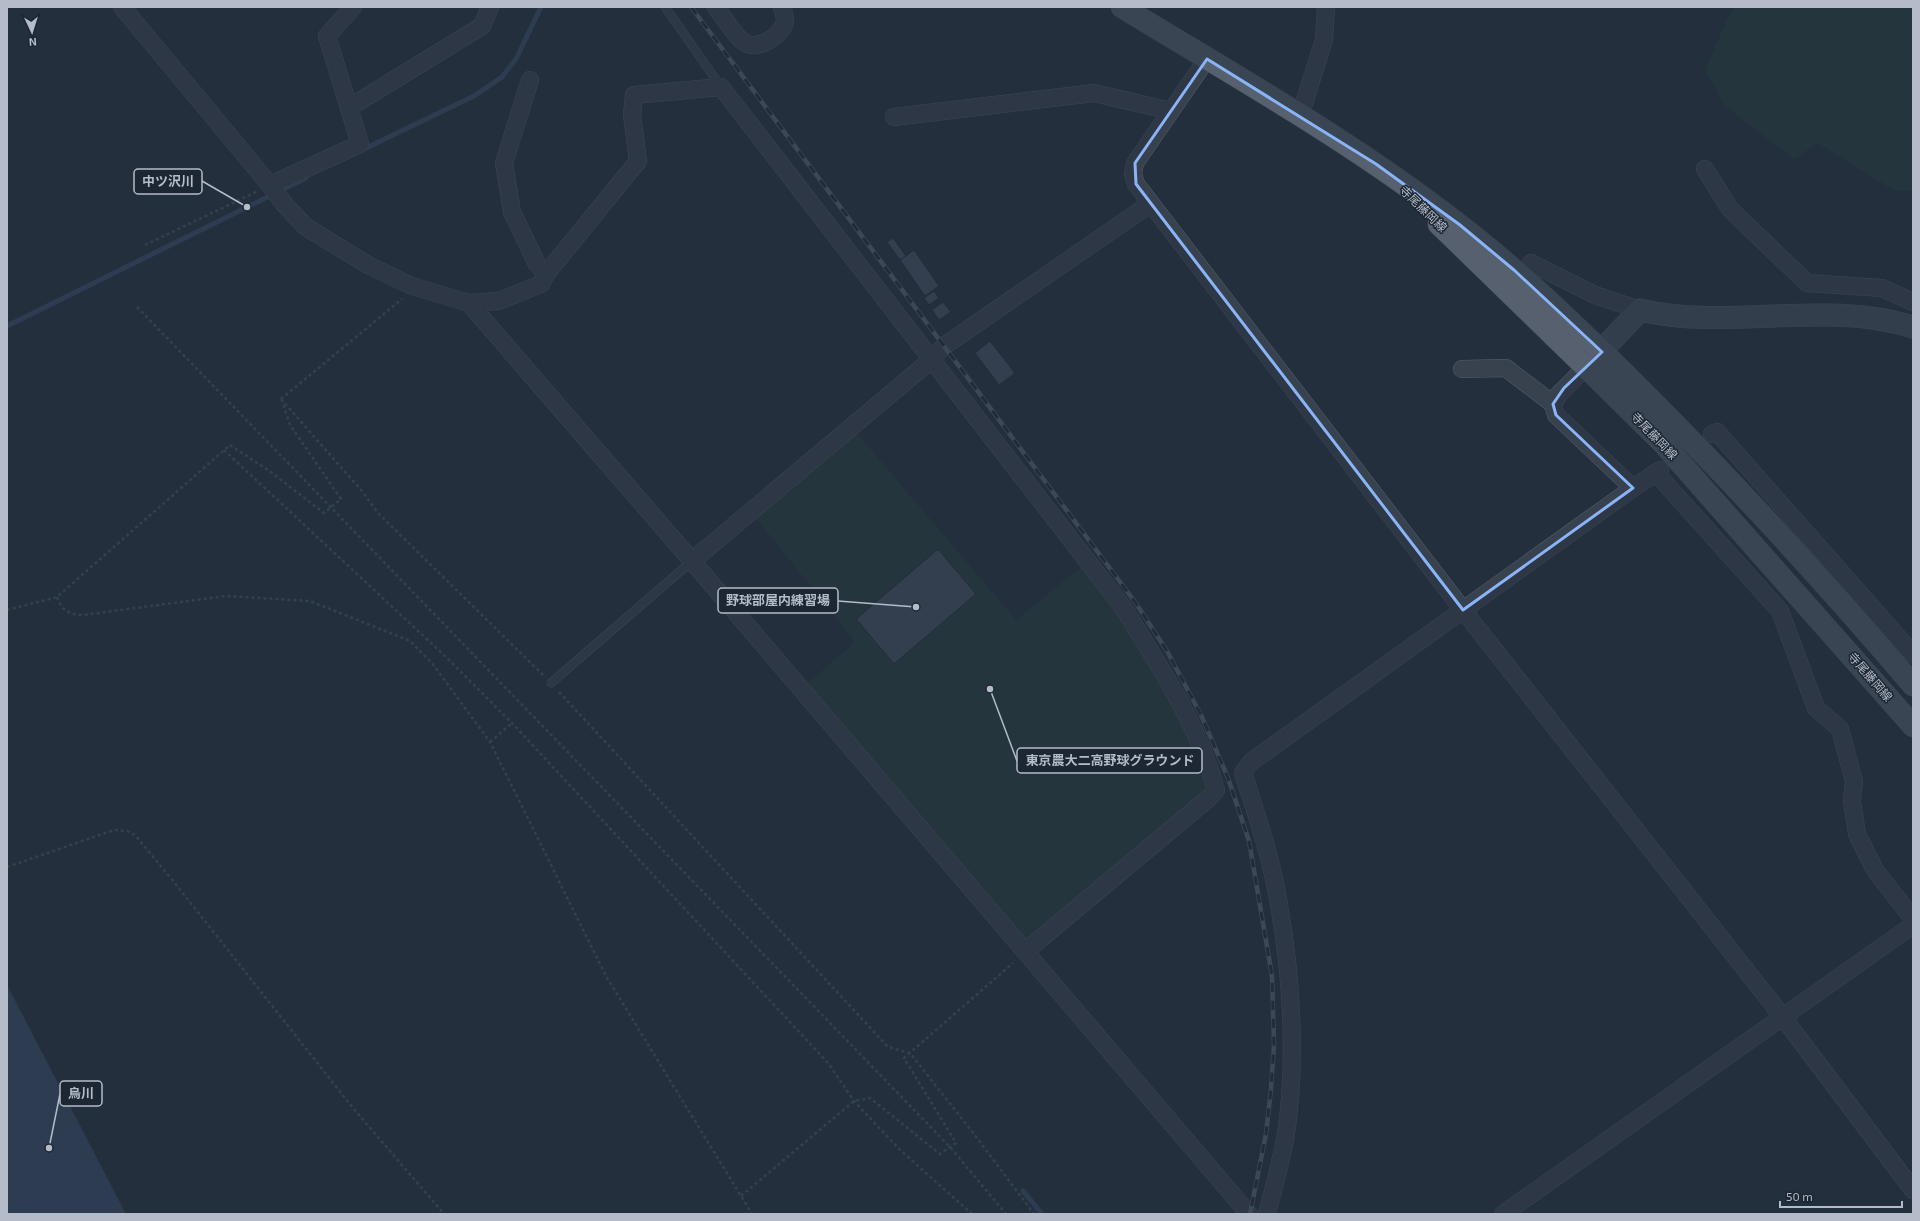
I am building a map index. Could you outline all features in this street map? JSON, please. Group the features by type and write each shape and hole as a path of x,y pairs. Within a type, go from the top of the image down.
{"main road":[{"name":"寺尾藤岡線","path":"1122,7 1376,164 1431,204 1514,270 1602,352 1684,433 1855,617 1913,685"},
{"name":"寺尾藤岡線","path":"1376,164 1662,442 1913,726"}],"street":[{"path":"122,7 285,205 306,227 368,265 412,286 469,303 499,301 541,284 546,274 638,161 632,115 634,95 721,88 1123,607 1164,674 1196,736 1216,790 1210,798 1026,951"},
{"path":"270,185 360,144 350,107 327,36 353,7"},
{"path":"350,107 482,26 490,7"},
{"path":"716,7 744,43 756,46 762,45 779,31 784,24 785,16 782,7"},
{"path":"1300,116 1324,40 1326,7"},
{"path":"1207,59 1135,163 1133,174 1136,184 1463,610 1782,1016 1913,1190"},
{"path":"530,80 504,163 512,212 537,264 546,274"},
{"path":"894,117 1094,93 1171,111"},
{"path":"1705,169 1730,209 1807,284 1882,288 1913,302"},
{"path":"692,561 932,360 944,346 1150,204"},
{"path":"1531,263 1594,295 1654,313 1714,318 1807,314 1862,316 1895,321 1913,327"},
{"path":"469,303 1026,951 1249,1214"},
{"path":"1553,404 1558,394 1602,352 1640,310"},
{"path":"1462,369 1506,368 1553,404 1556,415 1633,488"},
{"path":"1712,434 1717,432 1913,654"},
{"path":"1267,1214 1285,1140 1290,1092 1291,1045 1288,975 1279,904 1263,837 1243,773 1251,762 1658,471 1780,612 1816,708 1840,729 1854,781 1852,801 1857,834 1875,870 1913,919"},
{"path":"1502,1214 1913,925"}],"lane":[{"path":"665,7 721,88"},
{"path":"551,683 692,561"}],"path":[{"path":"145,245 270,185"},
{"path":"281,399 402,300 412,286"},
{"path":"137,307 330,509 950,1148 1006,1214"},
{"path":"7,610 57,597 230,445 268,470 324,513 330,509 341,498 290,425 281,399"},
{"path":"281,399 361,490 378,513 551,683 888,1047 910,1054 974,1134 1034,1214"},
{"path":"224,450 447,658 512,723 828,1062 854,1101 899,1149 972,1214"},
{"path":"57,597 60,605 66,611 74,615 83,616 226,596 310,601 410,641 432,663 490,742 606,976 752,1214"},
{"path":"490,742 512,723"},
{"path":"7,867 114,830 127,831 135,836 174,882 352,1108 444,1214"},
{"path":"741,1196 854,1101 870,1098 940,1154 956,1143 904,1058 1026,951"}],"highlighted area":[{"path":"1207,59 1376,164 1460,225 1514,270 1602,352 1564,388 1553,404 1556,415 1633,488 1463,610 1136,184 1135,163"}],"green space":[{"path":"1736,7 1913,7 1913,191 1895,191 1818,143 1794,159 1724,105 1705,70 1730,13"},
{"path":"856,432 1016,620 1081,567 1127,623 1170,695 1207,780 1208,788 1025,942 807,684 855,642 756,518"}],"water":[{"path":"7,985 126,1214 7,1214"}],"building":[{"path":"893,238 906,256 900,260 887,242"},
{"path":"914,250 939,286 925,296 900,260"},
{"path":"934,291 939,298 929,305 924,298"},
{"path":"943,302 951,312 939,320 932,310"},
{"path":"990,341 1015,373 999,385 975,353"},
{"path":"938,549 976,594 894,664 856,619"}],"waterway":[{"path":"362,150 474,96 502,77 516,59 541,7"},
{"path":"7,326 306,178"},
{"path":"1023,1191 1042,1214"}],"railway":[{"path":"691,7 1135,602 1167,651 1201,715 1228,778 1249,841 1272,976 1274,1045 1271,1089 1266,1134 1250,1214"}],"place":[{"name":"中ツ沢川","path":"247,207"},
{"name":"野球部屋内練習場","path":"916,607"},
{"name":"東京農大二高野球グラウンド","path":"990,689"},
{"name":"烏川","path":"49,1148"}]}
